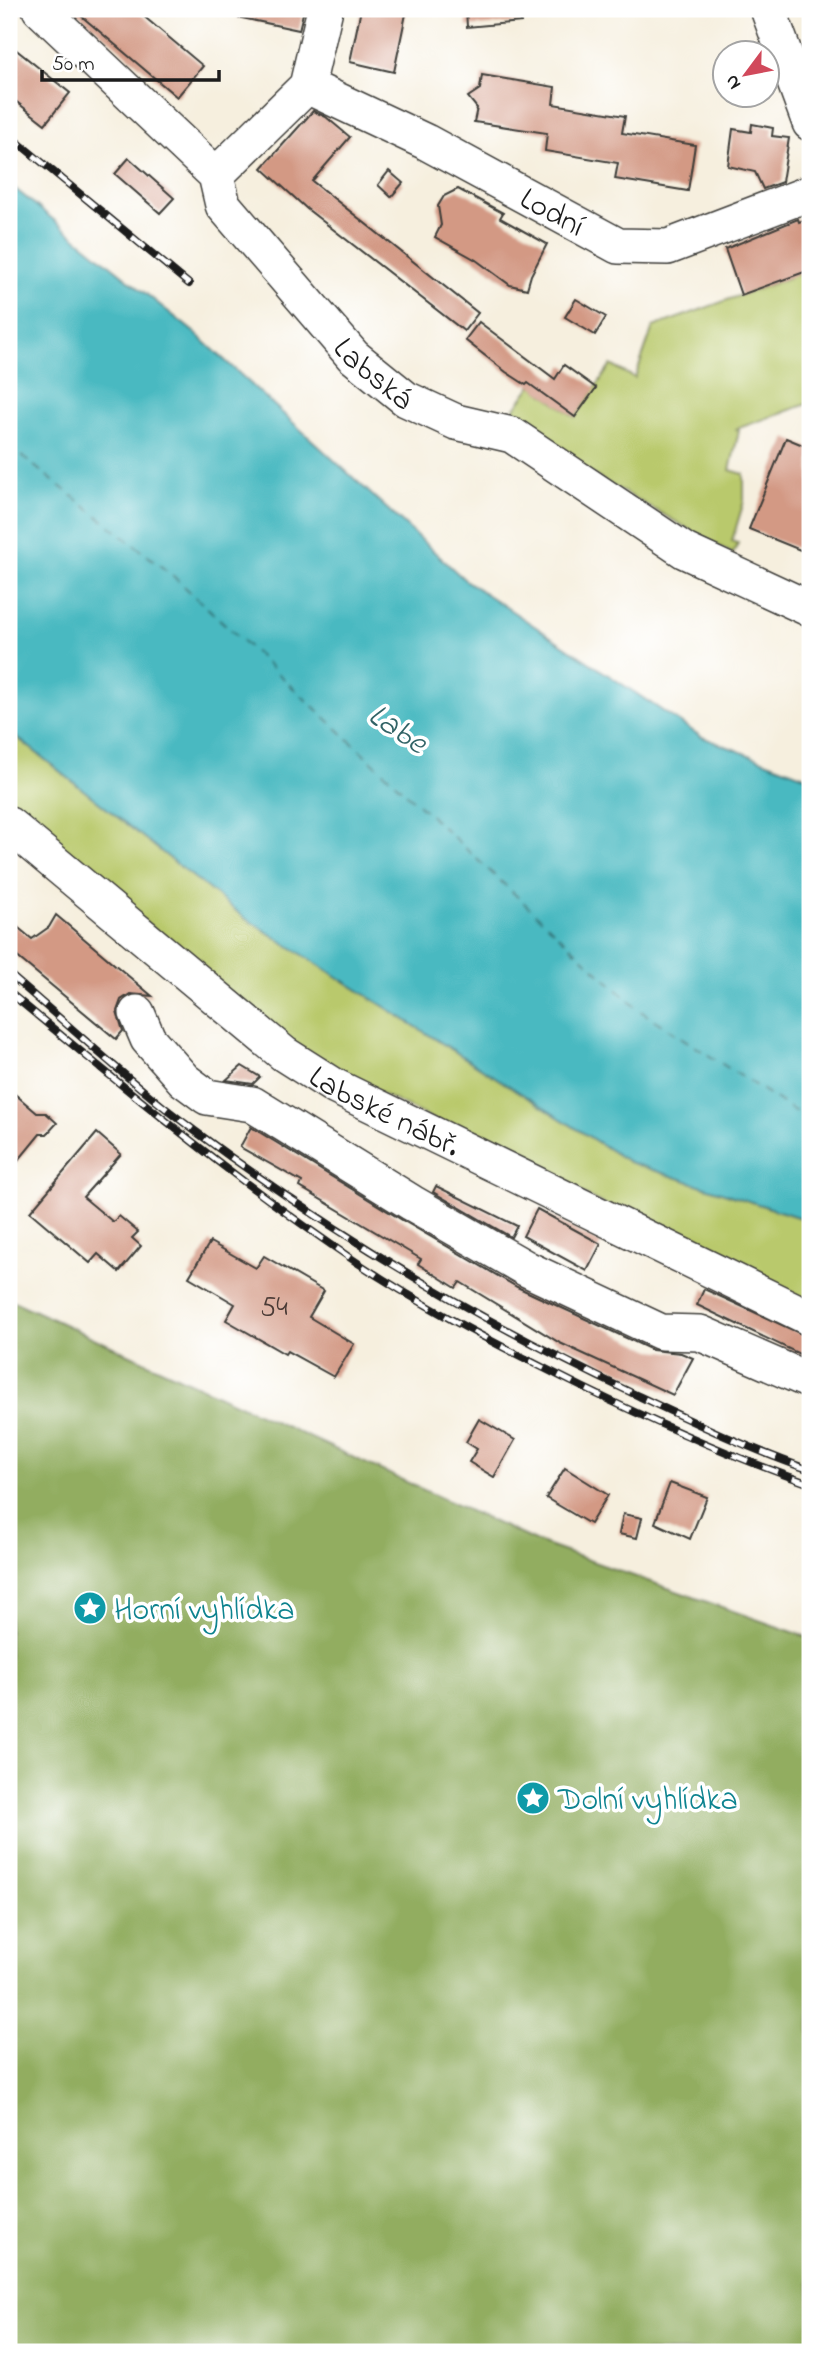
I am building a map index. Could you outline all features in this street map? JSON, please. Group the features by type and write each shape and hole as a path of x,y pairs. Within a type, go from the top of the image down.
{"street":[{"path":"40,9 216,175 307,86 325,9"},
{"path":"768,9 810,121"},
{"name":"Lodní","path":"307,86 426,142 618,246 668,247 810,193"},
{"name":"Labská","path":"216,175 223,205 353,356 407,399 456,422 512,436 685,551 810,609"},
{"name":"Labské nábř.","path":"9,825 284,1054 336,1087 810,1318"},
{"name":"Labské nábř.","path":"137,1013 148,1039 184,1080 207,1097 253,1104 412,1203 516,1262 661,1332 700,1333 810,1381"}],"green space":[{"path":"810,270 810,403 736,429 739,431 730,470 744,474 744,501 732,541 738,543 733,554 590,473 509,416 532,385 575,417 611,365 635,378 653,327"},
{"path":"9,731 245,918 629,1162 810,1221 810,1306 345,1076 278,1034 9,807"},
{"path":"9,1299 537,1542 810,1638 810,2352 9,2352"}],"water":[{"name":"Labe","path":"9,184 195,333 465,580 702,737 810,778 810,1221 629,1162 245,918 9,731"}],"building":[{"path":"73,9 135,9 203,66 177,97"},
{"path":"238,9 304,9 299,30 237,17"},
{"path":"361,9 407,9 394,72 350,62"},
{"path":"466,9 520,9 521,22 467,27"},
{"path":"9,44 70,93 45,124 9,96"},
{"path":"482,75 555,87 553,104 625,116 622,133 695,145 688,191 615,179 618,163 545,151 547,133 474,122 477,108 468,97 480,89"},
{"path":"313,111 326,117 350,137 312,181 478,313 464,331 307,209 262,168"},
{"path":"752,124 773,128 772,136 789,138 782,182 763,189 755,172 728,166 733,129 751,132"},
{"path":"129,158 174,198 160,213 115,174"},
{"path":"389,171 403,183 391,197 378,185"},
{"path":"458,189 503,213 500,218 547,244 527,289 510,285 476,260 435,237 441,225 438,206 444,196"},
{"path":"810,218 810,270 741,295 725,249 798,219 799,222"},
{"path":"576,299 606,317 595,335 565,317"},
{"path":"479,322 555,379 564,365 596,388 575,417 528,383 526,385 506,372 465,340"},
{"path":"786,438 810,448 810,554 749,529"},
{"path":"56,915 152,996 130,994 121,1000 117,1011 123,1031 116,1039 9,950 9,920 32,939 49,927"},
{"path":"242,1066 260,1077 253,1084 226,1080"},
{"path":"9,1089 37,1113 46,1113 57,1123 47,1134 40,1134 9,1172"},
{"path":"251,1127 517,1287 652,1350 681,1353 693,1358 673,1395 560,1343 460,1282 456,1288 418,1264 421,1259 300,1187 302,1182 240,1147"},
{"path":"97,1133 121,1154 83,1197 113,1222 119,1216 138,1232 132,1238 141,1246 119,1272 98,1254 90,1263 30,1212"},
{"path":"436,1186 517,1226 511,1237 433,1192"},
{"path":"537,1209 601,1244 587,1271 523,1236"},
{"path":"210,1242 256,1268 264,1256 324,1291 309,1317 354,1344 334,1377 287,1351 285,1354 226,1320 235,1304 189,1277"},
{"path":"704,1289 810,1338 810,1359 697,1305"},
{"path":"479,1419 515,1440 494,1477 469,1462 477,1449 466,1442"},
{"path":"565,1468 608,1495 590,1524 546,1498"},
{"path":"670,1483 707,1497 690,1539 655,1523"},
{"path":"623,1514 642,1518 637,1538 619,1534"}],"ferry route":[{"path":"9,446 172,575 639,1010 810,1121"}],"railway":[{"path":"9,135 189,284"},
{"path":"9,974 171,1113 247,1169 352,1239 461,1304 573,1364 719,1434 810,1470"},
{"path":"9,992 168,1123 250,1186 393,1285 486,1338 610,1400 723,1451 810,1484"}],"place":[{"name":"Horní vyhlídka","path":"90,1608"},
{"name":"Dolní vyhlídka","path":"533,1798"}]}
